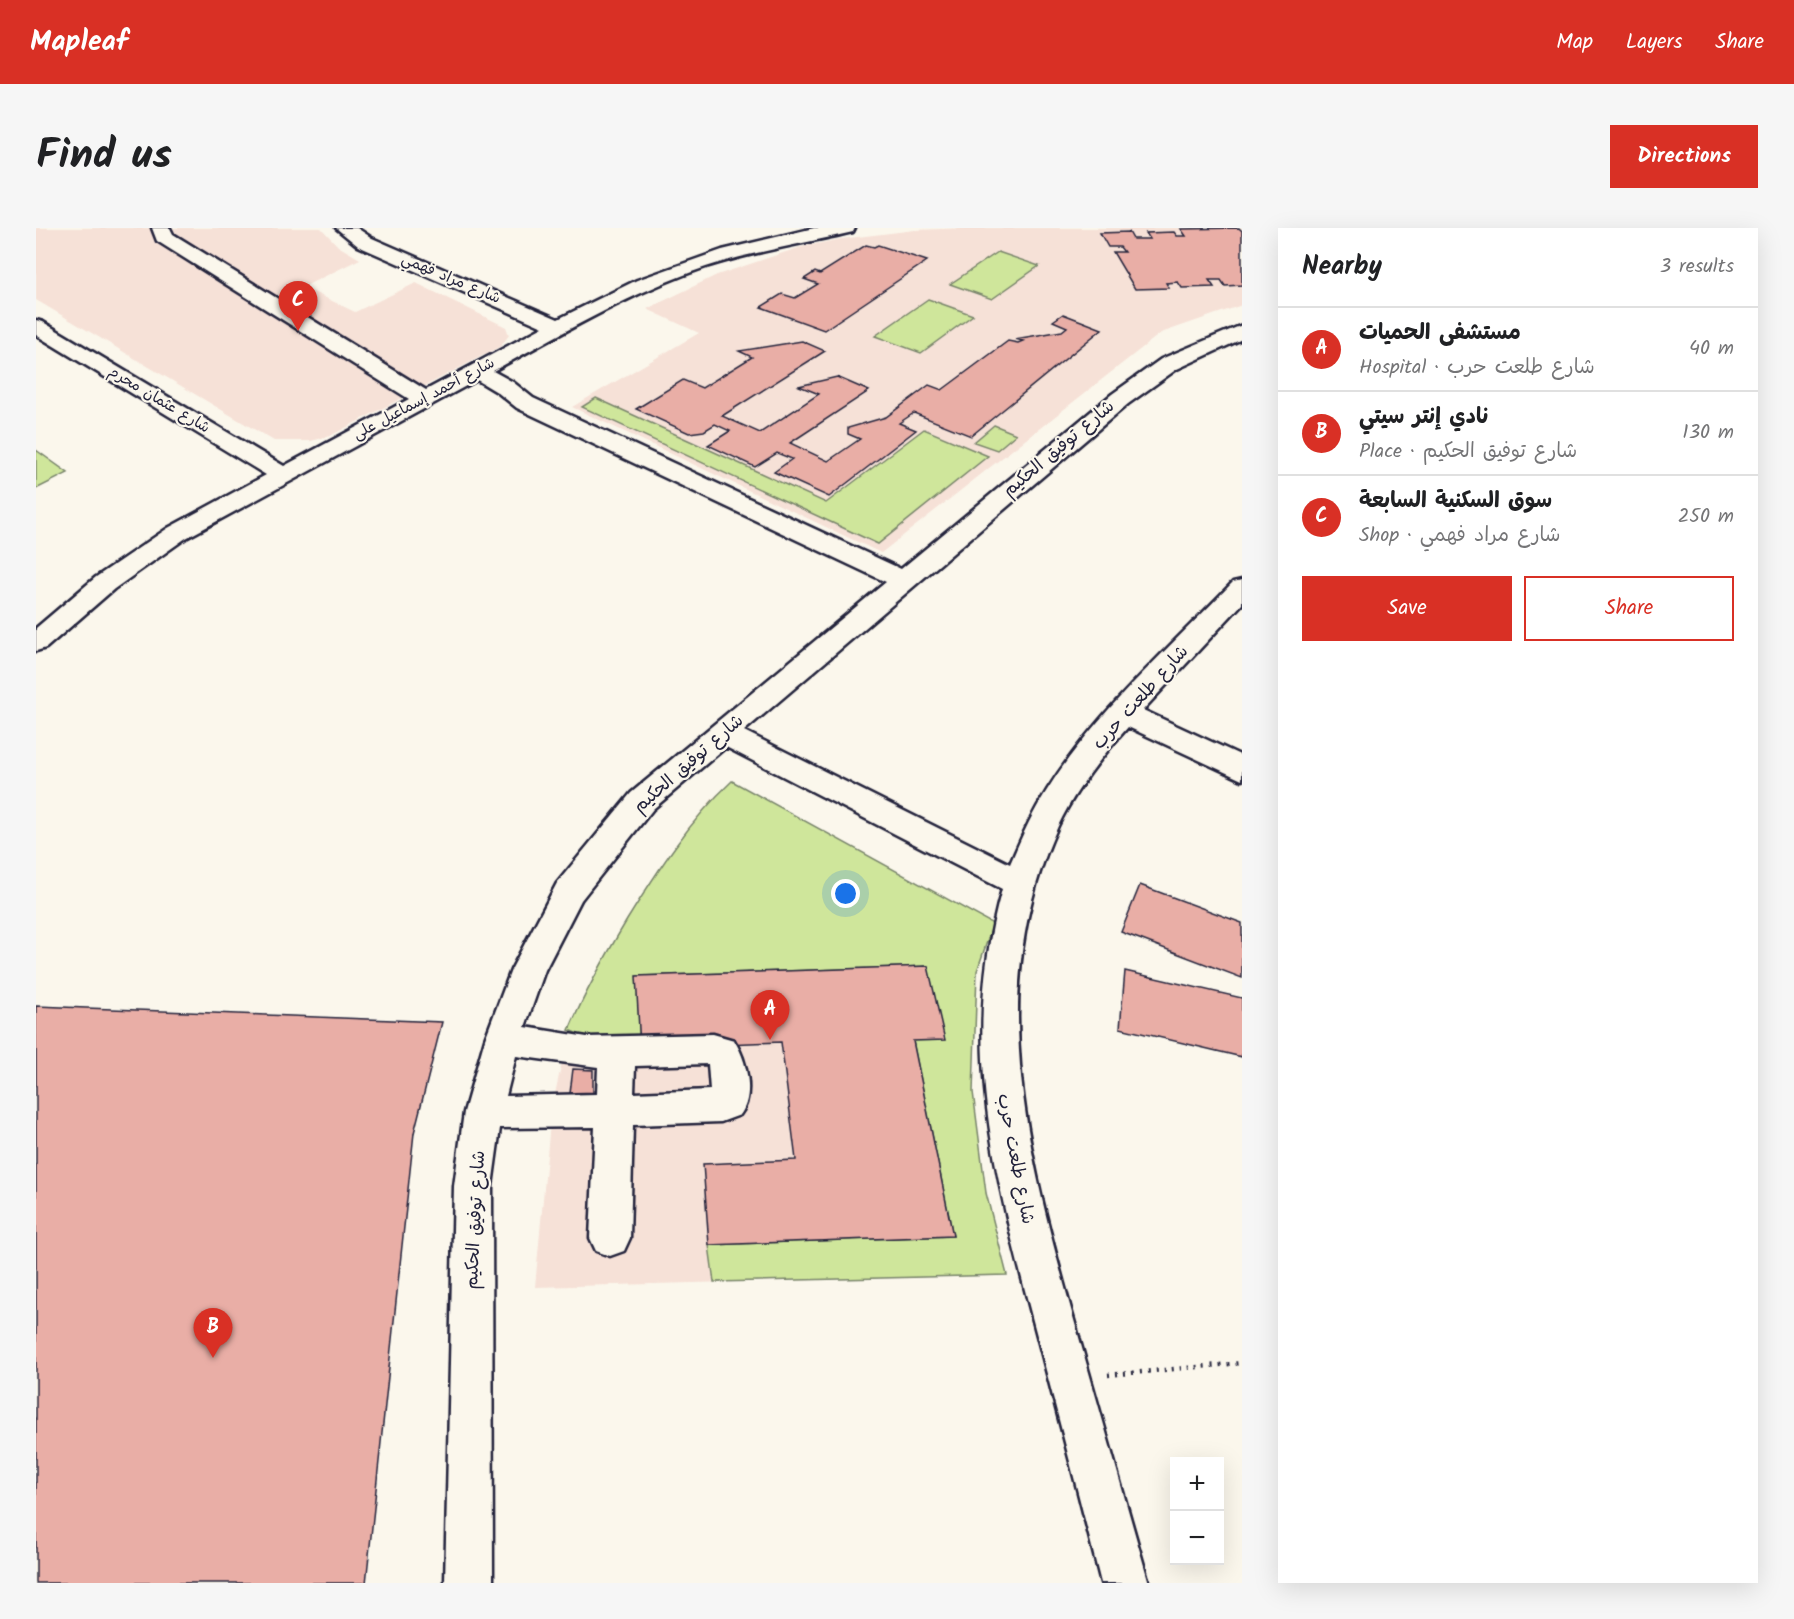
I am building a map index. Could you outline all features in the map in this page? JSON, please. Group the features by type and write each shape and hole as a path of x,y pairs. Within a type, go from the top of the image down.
{"street":[{"path":"161,228 164,237 425,399"},
{"name":"شارع مراد فهمي","path":"345,228 365,242 560,327"},
{"name":"شارع أحمد إسماعيل على","path":"36,642 88,597 141,557 214,511 616,296 682,268 753,246 846,228"},
{"name":"شارع عثمان محرم","path":"36,326 46,342 282,475"},
{"name":"شارع توفيق الحكيم","path":"469,1583 473,1186 483,1112 503,1039 528,970 569,892 642,801 1120,399 1169,364 1226,336 1242,332"},
{"path":"477,371 505,387 525,403 904,580"},
{"name":"شارع طلعت حرب","path":"1125,1583 1022,1204 1008,1140 1000,1080 997,1025 1000,974 1008,926 1019,883 1034,842 1053,806 1075,773 1125,713 1242,588"},
{"path":"1125,713 1242,769"},
{"path":"723,733 1019,883"},
{"path":"483,1112 615,1111 721,1106 727,1104 729,1100 725,1057 721,1051 713,1049 617,1052 563,1050 503,1039"},
{"path":"610,1238 617,1052"}],"path":[{"path":"1070,1378 1242,1363"}],"shaded area":[{"path":"36,228 321,228 338,246 360,259 303,287 355,312 416,283 506,327 509,335 501,346 330,436 311,441 274,441 36,300"},
{"path":"1242,228 1242,305 1161,333 881,553 572,407 699,333 647,309 717,275 801,247 841,239 915,230"},
{"path":"732,781 993,924 977,971 973,1092 986,1193 1007,1275 535,1287 551,1112 569,1030 615,939 653,878 688,828 712,799"}],"green space":[{"path":"998,252 1039,266 992,299 950,284"},
{"path":"928,299 973,315 921,353 875,336"},
{"path":"596,398 826,503 924,429 988,456 878,544 582,407"},
{"path":"994,425 1016,434 997,450 974,442"},
{"path":"36,450 68,473 36,489"},
{"path":"732,781 993,924 977,971 973,1092 986,1193 1007,1275 714,1282 709,1245 953,1236 913,1041 928,966 637,976 640,1047 607,1047 569,1030 604,960 650,883 688,829"}],"building":[{"path":"1239,228 1242,231 1242,285 1225,286 1221,280 1209,280 1214,287 1182,288 1178,282 1166,283 1169,288 1135,289 1113,252 1124,252 1120,247 1108,247 1100,233 1129,232 1133,239 1150,239 1146,233 1174,232 1177,236 1186,236 1181,229"},
{"path":"866,245 874,247 878,245 927,261 824,330 761,307 782,294 795,298 818,284 804,279 815,272 820,274"},
{"path":"1063,314 1102,329 971,436 914,413 899,423 916,430 829,497 774,472 792,459 777,453 755,467 708,445 730,431 715,424 704,431 689,433 636,409 683,380 702,388 752,357 739,351 802,341 825,351 722,416 760,433 819,394 799,386 837,377 869,391 790,443 828,461 860,439 848,434 848,428 886,417 929,385 942,390 1008,341 1018,343 1023,341 1015,339 1062,331 1067,327 1053,321"},
{"path":"1140,885 1242,923 1242,978 1121,932"},
{"path":"928,966 945,1040 913,1041 953,1236 709,1245 703,1164 796,1160 781,1042 640,1047 636,976"},
{"path":"1125,971 1242,998 1242,1057 1120,1028"},
{"path":"36,1006 442,1022 414,1133 366,1583 36,1583"},
{"path":"573,1069 593,1070 593,1094 570,1093"}],"place":[{"name":"سوق السكنية السابعة","path":"298,331"},
{"name":"مستشفى الحميات","path":"770,1040"},
{"name":"نادي إنتر سيتي","path":"213,1358"}]}
